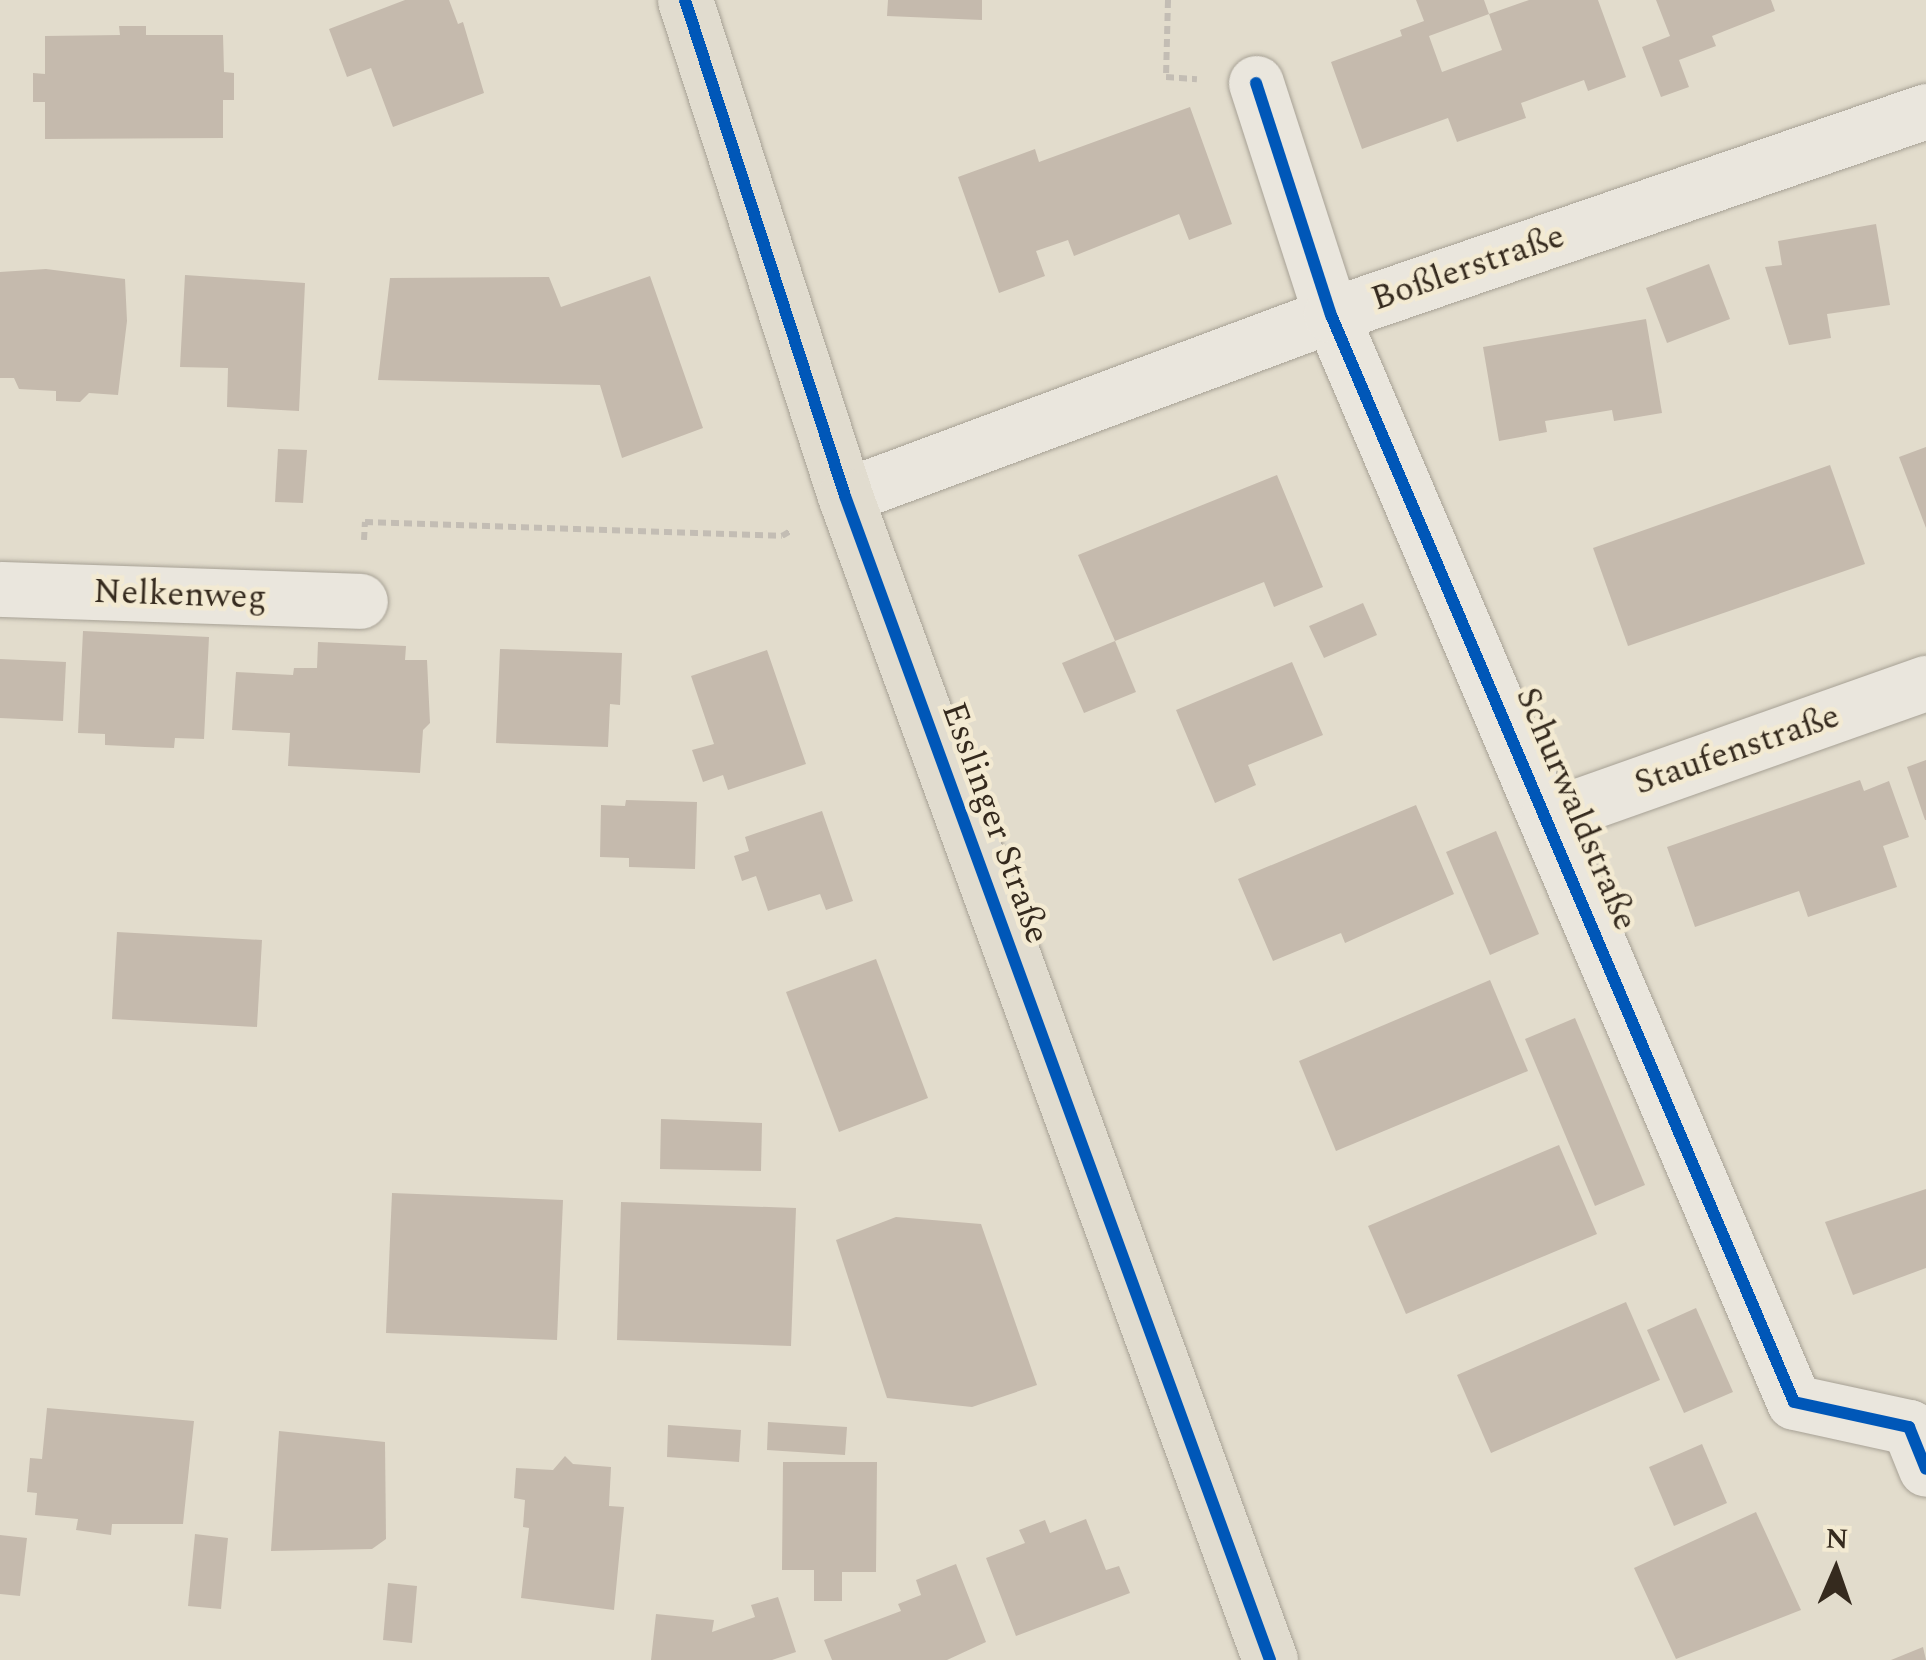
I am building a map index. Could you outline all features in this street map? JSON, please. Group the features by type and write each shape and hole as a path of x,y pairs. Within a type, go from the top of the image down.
{"main road":[{"name":"Esslinger Straße","path":"685,0 845,496 1270,1660"}],"street":[{"name":"Schurwaldstraße","path":"1256,83 1331,316 1794,1402 1920,1439"},
{"name":"Boßlerstraße","path":"845,496 1331,316 1926,110"},
{"name":"Nelkenweg","path":"0,589 360,601"},
{"name":"Staufenstraße","path":"1547,817 1926,683"}],"path":[{"path":"1168,0 1166,77 1256,83"},
{"path":"360,601 366,522 782,536 845,496"}],"building":[{"path":"405,0 449,0 458,24 463,22 484,93 393,127 371,68 347,77 329,29"},
{"path":"888,0 982,0 982,20 887,16"},
{"path":"1416,0 1484,0 1489,14 1529,0 1598,0 1626,77 1588,91 1584,80 1521,103 1526,118 1457,142 1448,118 1362,149 1331,62 1402,36 1400,30 1424,21","holes":["1489,14 1502,50 1442,72 1429,36"]},
{"path":"1656,0 1771,0 1775,11 1712,36 1716,46 1679,60 1689,87 1661,97 1642,47 1670,36"},
{"path":"119,26 146,26 146,35 223,35 224,72 234,73 234,100 223,100 223,138 45,139 45,102 33,102 33,73 45,74 45,36 120,35"},
{"path":"1190,107 1232,224 1189,240 1179,214 1074,256 1068,240 1036,251 1045,276 999,293 958,177 1035,149 1039,162"},
{"path":"1876,224 1890,305 1827,314 1831,338 1789,345 1765,267 1782,265 1778,241"},
{"path":"1709,264 1730,319 1667,343 1646,288"},
{"path":"46,269 125,279 127,321 118,395 89,393 80,402 56,401 56,391 19,389 14,378 0,378 0,272"},
{"path":"185,275 305,283 299,411 227,407 228,368 180,367"},
{"path":"650,276 703,428 622,458 600,385 378,380 390,278 549,277 561,307"},
{"path":"1646,319 1662,413 1614,421 1612,410 1545,421 1547,432 1499,441 1483,347"},
{"path":"1926,447 1926,528 1899,457"},
{"path":"278,449 307,450 303,503 275,502"},
{"path":"1830,465 1865,564 1628,646 1593,548"},
{"path":"1277,475 1323,587 1274,607 1264,582 1115,641 1078,555"},
{"path":"1363,603 1377,635 1324,658 1309,626"},
{"path":"83,631 209,637 204,739 175,738 174,748 145,747 105,745 105,734 78,733"},
{"path":"1115,641 1136,692 1084,713 1062,663"},
{"path":"318,642 406,646 405,660 427,660 430,723 423,730 420,773 288,766 290,733 232,730 236,672 293,675 294,668 317,668"},
{"path":"500,649 622,653 620,705 610,704 608,747 496,743"},
{"path":"767,650 806,764 728,790 723,775 703,782 692,750 714,744 691,676"},
{"path":"0,659 66,662 63,721 0,718"},
{"path":"1292,662 1323,735 1248,765 1256,785 1215,803 1176,710"},
{"path":"1926,760 1926,820 1925,820 1907,767"},
{"path":"1860,780 1864,791 1889,781 1909,837 1883,846 1897,887 1808,917 1799,891 1695,927 1667,847"},
{"path":"626,800 697,802 695,869 629,867 629,858 600,857 601,805 625,806"},
{"path":"1416,805 1454,894 1345,943 1341,933 1273,961 1238,879"},
{"path":"822,811 853,901 826,910 820,894 768,911 756,876 742,881 734,856 749,851 745,837"},
{"path":"1496,831 1539,934 1490,955 1446,852"},
{"path":"117,932 262,940 257,1027 112,1019"},
{"path":"876,959 928,1098 839,1132 786,992"},
{"path":"1490,980 1528,1071 1336,1151 1299,1061"},
{"path":"1575,1018 1645,1185 1595,1206 1525,1039"},
{"path":"661,1119 762,1123 761,1171 660,1169"},
{"path":"1559,1145 1597,1234 1406,1314 1368,1226"},
{"path":"1926,1189 1926,1268 1853,1295 1825,1222"},
{"path":"392,1193 563,1200 557,1340 386,1333"},
{"path":"621,1202 796,1208 791,1346 617,1340"},
{"path":"896,1217 981,1224 1037,1385 972,1407 887,1398 836,1240"},
{"path":"1626,1302 1660,1380 1491,1453 1457,1375"},
{"path":"1696,1308 1733,1392 1684,1413 1647,1330"},
{"path":"47,1408 194,1421 183,1524 112,1524 111,1535 76,1530 78,1519 35,1515 37,1493 27,1492 30,1458 42,1459"},
{"path":"768,1422 847,1427 845,1455 767,1450"},
{"path":"668,1425 741,1430 739,1462 667,1457"},
{"path":"279,1431 385,1442 386,1539 372,1549 271,1551"},
{"path":"1702,1444 1727,1503 1674,1526 1649,1467"},
{"path":"565,1456 573,1464 611,1467 609,1506 624,1507 614,1610 521,1598 529,1528 523,1527 525,1500 514,1498 516,1468 553,1470"},
{"path":"783,1462 877,1462 876,1572 842,1572 842,1601 814,1601 814,1570 782,1570"},
{"path":"1756,1512 1801,1610 1676,1659 1634,1568"},
{"path":"1086,1519 1106,1570 1119,1566 1130,1593 1016,1636 986,1558 1025,1543 1019,1530 1045,1520 1050,1533"},
{"path":"195,1534 228,1538 221,1609 188,1606"},
{"path":"0,1535 27,1538 20,1596 0,1594"},
{"path":"956,1564 986,1642 947,1660 832,1660 824,1640 901,1611 898,1604 921,1595 916,1580"},
{"path":"388,1583 417,1586 412,1643 383,1640"},
{"path":"778,1597 796,1652 772,1660 651,1660 656,1614 714,1620 712,1632 755,1617 751,1605"},
{"path":"1923,1647 1926,1660 1891,1660"}],"cycle path":[{"path":"685,0 845,496 1270,1660"},
{"path":"1256,83 1331,315 1794,1402 1909,1427 1926,1469"}]}
